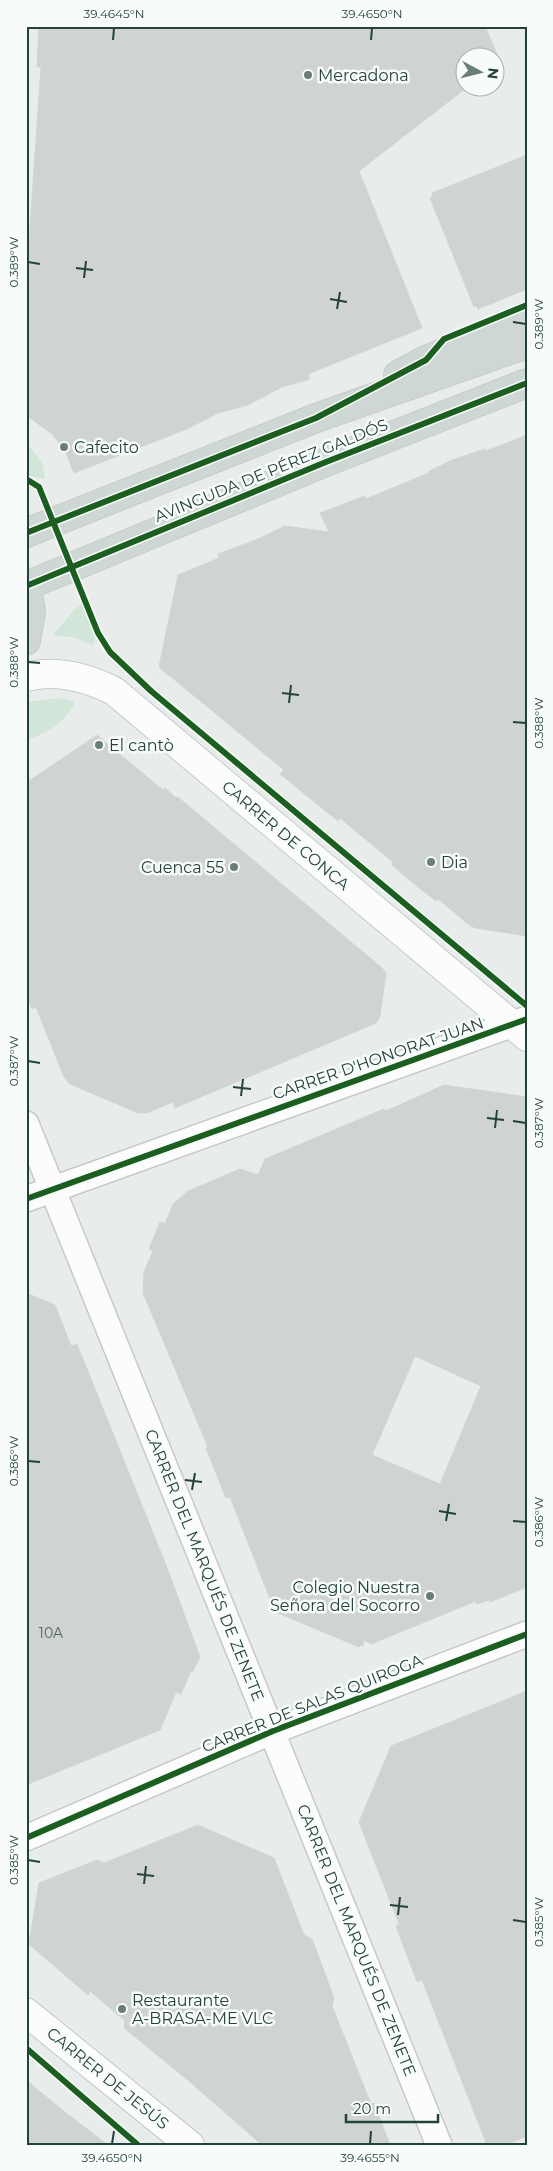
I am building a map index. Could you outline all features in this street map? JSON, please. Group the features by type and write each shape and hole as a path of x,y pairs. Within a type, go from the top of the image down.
{"main road":[{"name":"AVINGUDA DE PÉREZ GALDÓS","path":"316,418 426,360 527,318"},
{"name":"AVINGUDA DE PÉREZ GALDÓS","path":"26,533 316,418 527,344"},
{"name":"AVINGUDA DE PÉREZ GALDÓS","path":"326,462 527,364"},
{"name":"AVINGUDA DE PÉREZ GALDÓS","path":"26,641 31,612 27,584 326,462 527,383"}],"street":[{"name":"CARRER DE CONCA","path":"26,677 49,673 74,676 97,683 114,691 522,1027"},
{"name":"CARRER D'HONORAT JUAN","path":"26,1199 51,1188 522,1027"},
{"name":"CARRER DEL MARQUÉS DE ZENETE","path":"26,1124 439,2145"},
{"name":"CARRER DE SALAS QUIROGA","path":"26,1838 273,1731 527,1634"},
{"name":"CARRER DE JESÚS","path":"26,2012 190,2145"}],"green space":[{"path":"26,442 42,462 45,479 26,475"},
{"path":"84,602 96,634 93,646 77,638 53,635 73,611"},
{"path":"60,698 74,701 75,703 65,718 54,727 26,741 26,702"}],"building":[{"path":"39,26 485,26 494,48 456,48 456,96 359,171 422,328 308,374 310,379 282,387 248,405 218,413 187,429 74,473 65,450 52,434 26,415 26,284 41,67 37,67"},
{"path":"527,155 527,289 478,309 477,306 474,307 430,198 433,196 432,193"},
{"path":"527,435 527,936 475,928 438,899 436,901 392,865 393,862 340,818 338,821 280,774 284,770 159,667 178,575 219,558 218,554 258,539 285,526 329,532 320,513 365,496 366,499 429,473 452,460 485,449 486,451"},
{"path":"97,735 163,790 165,788 176,798 178,797 382,968 386,973 380,1016 376,1023 175,1108 173,1102 147,1113 138,1113 70,1084 64,1077 36,1007 32,1009 26,993 26,783"},
{"path":"444,1085 527,1097 527,1587 490,1602 489,1600 477,1604 476,1601 371,1644 364,1640 363,1646 360,1645 359,1647 278,1613 279,1610 274,1609 230,1497 226,1498 206,1448 208,1447 143,1293 144,1272 153,1251 149,1249 160,1222 165,1224 173,1204 188,1191 240,1169 258,1175 265,1159 384,1109 386,1111","holes":["415,1356 481,1386 440,1484 372,1455"]},
{"path":"26,1293 55,1305 71,1346 77,1344 166,1565 200,1657 193,1671 191,1671 181,1694 176,1692 160,1730 26,1785"},
{"path":"527,1691 527,2136 506,2145 487,2145 422,1980 417,1982 396,1926 399,1924 359,1822 391,1746"},
{"path":"198,1825 274,1858 304,1935 312,1939 334,1998 332,2006 371,2104 374,2103 390,2145 262,2145 189,2081 124,2028 125,2021 90,1991 88,1995 29,1944 39,1883 97,1860 104,1863"},
{"path":"26,2080 66,2113 108,2145 26,2145"}],"cycle path":[{"path":"26,533 316,418 426,360 444,339 527,305"},
{"path":"26,586 326,462 527,383"},
{"path":"26,479 39,487 98,633 110,652 151,691 527,1006"},
{"path":"26,1199 527,1019"},
{"path":"26,1838 273,1731 527,1634"},
{"path":"26,2048 138,2145"}],"place":[{"name":"Mercadona","path":"308,75"},
{"name":"Cafecito","path":"64,447"},
{"name":"El cantò","path":"99,745"},
{"name":"Dia","path":"431,862"},
{"name":"Cuenca 55","path":"234,867"},
{"name":"Colegio Nuestra Señora del Socorro","path":"430,1596"},
{"name":"Restaurante A-BRASA-ME VLC","path":"122,2009"}]}
